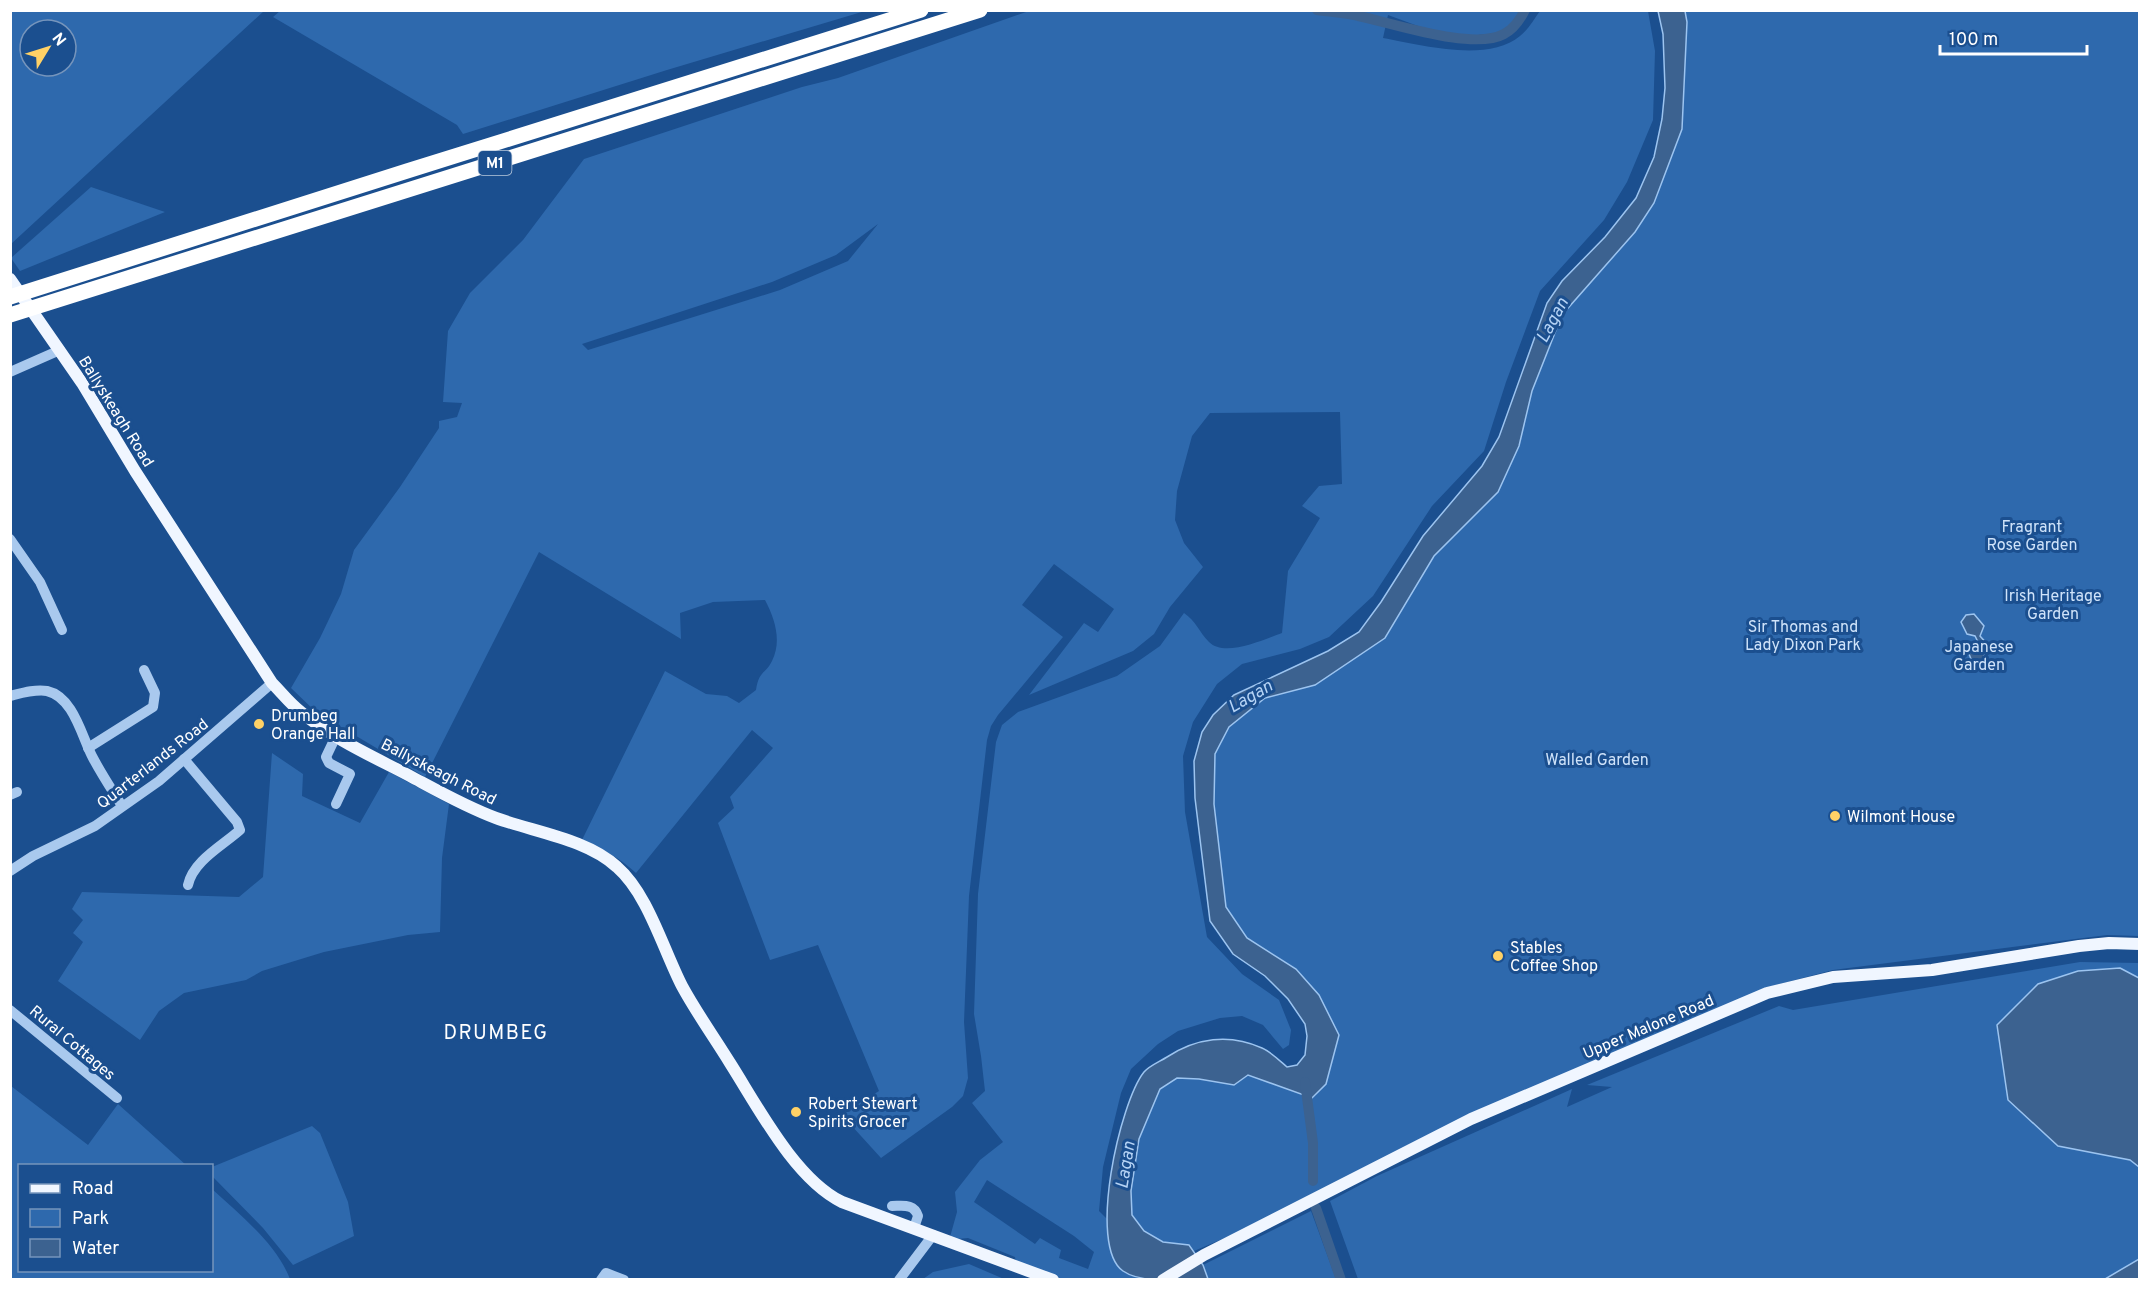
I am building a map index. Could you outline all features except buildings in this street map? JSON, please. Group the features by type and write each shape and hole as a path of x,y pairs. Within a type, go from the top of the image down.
{"highway":[{"name":"M1","path":"10,297 921,10"},
{"name":"M1","path":"10,315 980,10"}],"main road":[{"name":"Ballyskeagh Road","path":"10,279 60,350 272,683 300,712 336,736 462,804 498,819 593,851 616,866 632,882 664,944 682,986 754,1101 799,1167 831,1197 933,1235"},
{"name":"Upper Malone Road","path":"1163,1280 1204,1255 1471,1119 1767,993 1833,977 1932,970 2079,946 2109,943 2139,944"},
{"path":"933,1235 1053,1280"}],"street":[{"path":"10,372 60,350"},
{"path":"11,540 40,582 62,630"},
{"path":"88,748 153,707 154,693 144,670"},
{"name":"Quarterlands Road","path":"10,872 33,856 95,826 159,781 272,683"},
{"path":"10,696 32,691 49,692 64,701 75,717 107,784 122,806"},
{"path":"336,736 327,757 329,763 350,774 336,804"},
{"path":"184,759 237,822 240,830 201,863 190,876 188,885"},
{"name":"Rural Cottages","path":"10,1010 117,1098"},
{"path":"892,1206 913,1208 918,1216 914,1228"},
{"path":"899,1280 933,1235"},
{"path":"601,1280 606,1273 624,1280"}],"green space":[{"path":"11,10 264,11 11,244"},
{"path":"280,11 865,11 463,134 457,125 273,17"},
{"path":"1029,11 1521,11 1513,25 1500,33 1467,36 1445,36 1388,15 1383,38 1435,48 1473,50 1490,49 1520,36 1540,11 1648,11 1655,51 1653,120 1627,182 1604,220 1540,291 1506,382 1484,451 1432,506 1373,596 1329,637 1300,649 1242,664 1217,684 1193,722 1183,756 1185,812 1207,937 1242,974 1279,1000 1291,1030 1289,1045 1283,1049 1263,1025 1242,1016 1220,1018 1178,1031 1158,1044 1131,1069 1121,1093 1103,1167 1099,1211 1107,1219 1110,1244 1116,1262 1130,1274 1154,1279 1059,1279 1016,1263 1015,1257 968,1238 950,1237 957,1212 955,1192 980,1160 1003,1142 972,1103 985,1091 974,1014 978,894 996,742 1002,725 1018,712 1117,676 1160,646 1184,613 1209,642 1225,648 1245,646 1282,633 1288,571 1320,518 1302,506 1319,486 1342,484 1340,412 1210,413 1192,436 1177,491 1175,520 1184,543 1203,567 1170,607 1154,634 1133,651 1029,695 1084,623 1098,632 1114,609 1054,564 1022,605 1063,637 998,715 991,726 987,740 969,896 964,1022 968,1078 963,1096 952,1107 881,1158 841,1114 879,1091 818,945 770,960 718,823 734,808 730,797 773,748 752,730 636,873 610,854 582,840 665,671 706,694 727,696 739,703 756,690 761,676 772,661 777,646 774,622 765,600 713,602 680,613 681,639 539,552 425,777 316,712 291,688 320,638 341,594 354,550 439,428 439,421 457,417 462,403 443,402 448,331 470,293 523,240 584,159 802,87 838,78","holes":["878,224 848,261 780,290 588,350 582,344 772,282 836,255","987,1180 1074,1236 1094,1252 1088,1269 1059,1258 1061,1250 1040,1238 1035,1244 974,1202"]},
{"name":"Sir Thomas and Lady Dixon Park","path":"1685,11 2139,11 2139,936 2107,935 1833,970 1765,988 1393,1153 1303,1205 1194,1251 1189,1245 1163,1242 1144,1231 1132,1215 1131,1191 1139,1139 1160,1089 1177,1078 1234,1085 1248,1075 1312,1098 1326,1084 1296,969 1247,938 1226,907 1214,804 1215,754 1229,727 1265,698 1315,685 1385,638 1434,556 1498,492 1519,446 1532,391 1562,315 1634,232 1654,203 1682,129 1687,22"},
{"path":"91,187 165,212 20,271 11,258"},
{"path":"272,753 303,774 302,796 360,823 389,772 449,804 442,858 440,932 408,935 324,952 262,971 246,980 184,993 159,1011 140,1040 58,981 83,942 73,933 83,920 72,909 82,892 239,897 263,877"},
{"path":"2080,962 2139,963 2139,1279 1358,1279 1330,1201 1377,1176 1572,1089 1567,1107 1612,1087 1587,1085 1779,1006 1793,1010"},
{"path":"11,1086 88,1145 118,1104 185,1164 18,1164 18,1272 213,1272 213,1190 267,1242 276,1253 290,1279 11,1279"},
{"path":"312,1126 320,1133 348,1202 354,1236 293,1265 263,1228 213,1177 213,1167"},
{"path":"1311,1211 1336,1279 1208,1279 1203,1265"},
{"path":"969,1264 1004,1279 923,1279 933,1272"}],"water":[{"name":"Lagan","path":"1658,11 1685,11 1687,22 1682,129 1654,203 1635,232 1562,315 1532,391 1519,446 1498,492 1434,556 1385,638 1315,685 1265,698 1229,727 1215,754 1214,804 1226,907 1247,938 1296,969 1319,995 1339,1035 1326,1084 1312,1098 1248,1075 1234,1085 1177,1078 1160,1089 1139,1139 1131,1191 1132,1215 1144,1231 1163,1242 1189,1245 1203,1265 1208,1279 1153,1280 1131,1275 1123,1271 1113,1257 1108,1234 1107,1205 1117,1142 1135,1088 1144,1072 1189,1045 1213,1040 1225,1039 1250,1043 1269,1052 1287,1067 1297,1065 1305,1055 1307,1036 1305,1024 1288,999 1265,976 1233,954 1210,921 1195,798 1194,761 1202,732 1213,715 1234,695 1328,651 1359,632 1423,536 1482,466 1499,437 1547,303 1562,281 1605,237 1636,198 1654,157 1662,119 1665,88 1663,34"},
{"path":"1974,614 1984,626 1980,636 1988,645 1982,661 1977,666 1973,664 1969,654 1979,644 1975,636 1967,634 1961,622 1966,615"},
{"path":"2120,968 2139,978 2139,1167 2130,1160 2058,1146 2008,1100 1997,1025 2038,984 2078,971"},
{"path":"2139,1259 2139,1279 2105,1279"}],"waterway":[{"path":"1317,10 1353,15 1453,38 1473,39 1504,34 1511,30 1525,10"},
{"path":"1305,1082 1313,1143 1313,1181"},
{"path":"1316,1208 1341,1280"}],"place":[{"name":"Drumbeg Orange Hall","path":"259,724"},
{"name":"Wilmont House","path":"1835,816"},
{"name":"Stables Coffee Shop","path":"1498,956"},
{"name":"Robert Stewart Spirits Grocer","path":"796,1112"}],"district":[{"name":"DRUMBEG","path":"496,1032"}],"park label":[{"name":"Fragrant Rose Garden","path":"2032,535"},
{"name":"Irish Heritage Garden","path":"2053,604"},
{"name":"Japanese Garden","path":"1979,655"},
{"name":"Walled Garden","path":"1597,759"}]}
